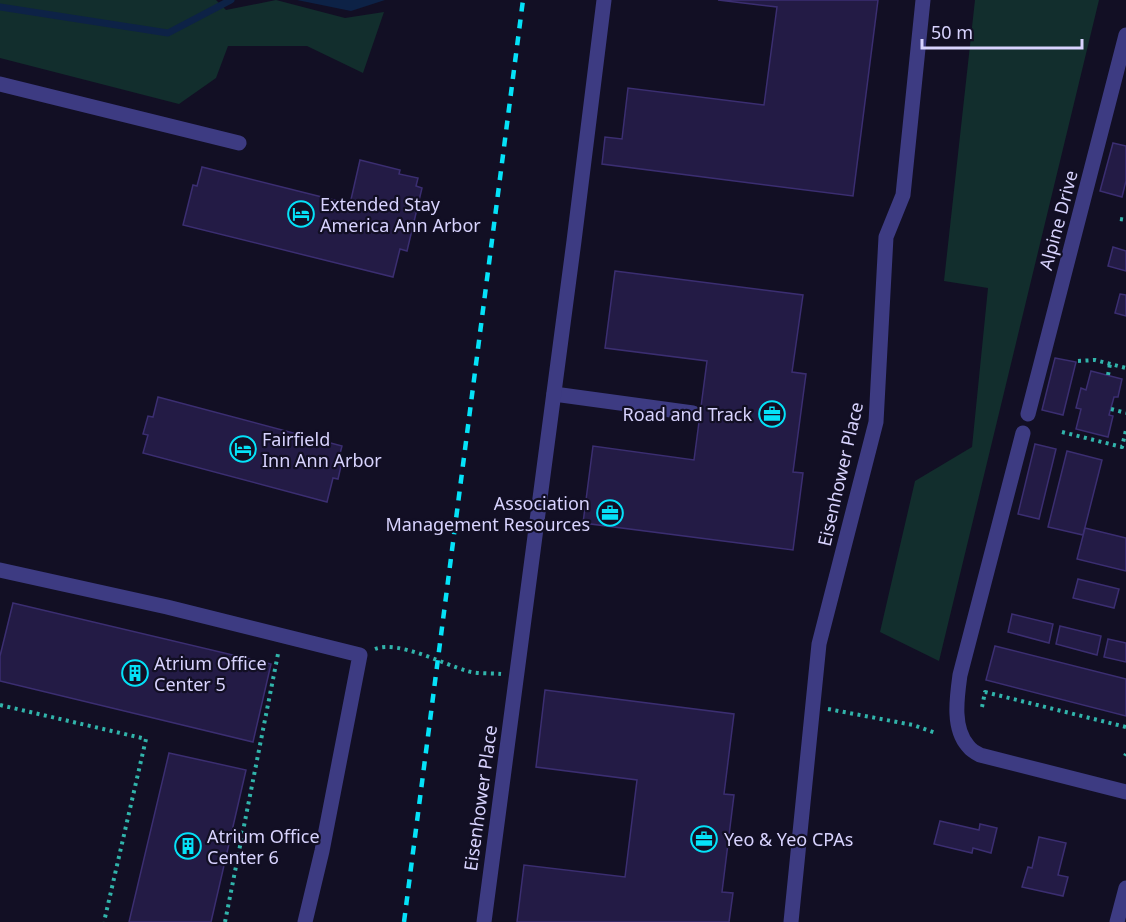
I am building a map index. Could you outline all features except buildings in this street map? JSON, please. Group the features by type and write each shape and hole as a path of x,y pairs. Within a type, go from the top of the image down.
{"street":[{"name":"Eisenhower Place","path":"484,922 604,0"},
{"name":"Eisenhower Place","path":"791,922 819,644 876,422 886,237 903,195 924,0"},
{"name":"Alpine Drive","path":"1028,414 1126,35"},
{"path":"0,84 239,143"},
{"path":"554,394 693,413"},
{"path":"1023,433 960,675 957,696 960,732 968,746 980,755 1126,792"},
{"path":"0,570 178,610 360,655 322,851 305,922"},
{"path":"1117,922 1126,888"}],"path":[{"path":"1120,219 1126,220"},
{"path":"1078,361 1086,359 1126,368"},
{"path":"1108,375 1110,364"},
{"path":"1111,409 1126,413"},
{"path":"1062,432 1122,447 1126,430"},
{"path":"1089,439 1091,432"},
{"path":"360,655 382,646 415,652 470,672 516,675"},
{"path":"225,922 278,654 267,651"},
{"path":"982,707 986,692 1126,727"},
{"path":"0,705 146,739 104,922"},
{"path":"813,705 913,725 936,732"}],"green space":[{"path":"0,0 216,0 226,10 276,0 345,18 384,12 363,73 307,46 228,46 216,78 179,104 0,58"},
{"path":"975,0 1099,0 939,661 880,632 915,481 972,447 988,288 944,281"}],"water":[{"path":"297,0 385,0 351,11"}],"waterway":[{"path":"0,7 168,33 231,0"}],"railway":[{"path":"404,922 523,0"}],"place":[{"name":"Extended Stay America Ann Arbor","path":"301,214"},
{"name":"Road and Track","path":"772,414"},
{"name":"Fairfield Inn Ann Arbor","path":"243,449"},
{"name":"Association Management Resources","path":"610,513"},
{"name":"Atrium Office Center 5","path":"135,673"},
{"name":"Yeo & Yeo CPAs","path":"704,839"},
{"name":"Atrium Office Center 6","path":"188,846"}]}
